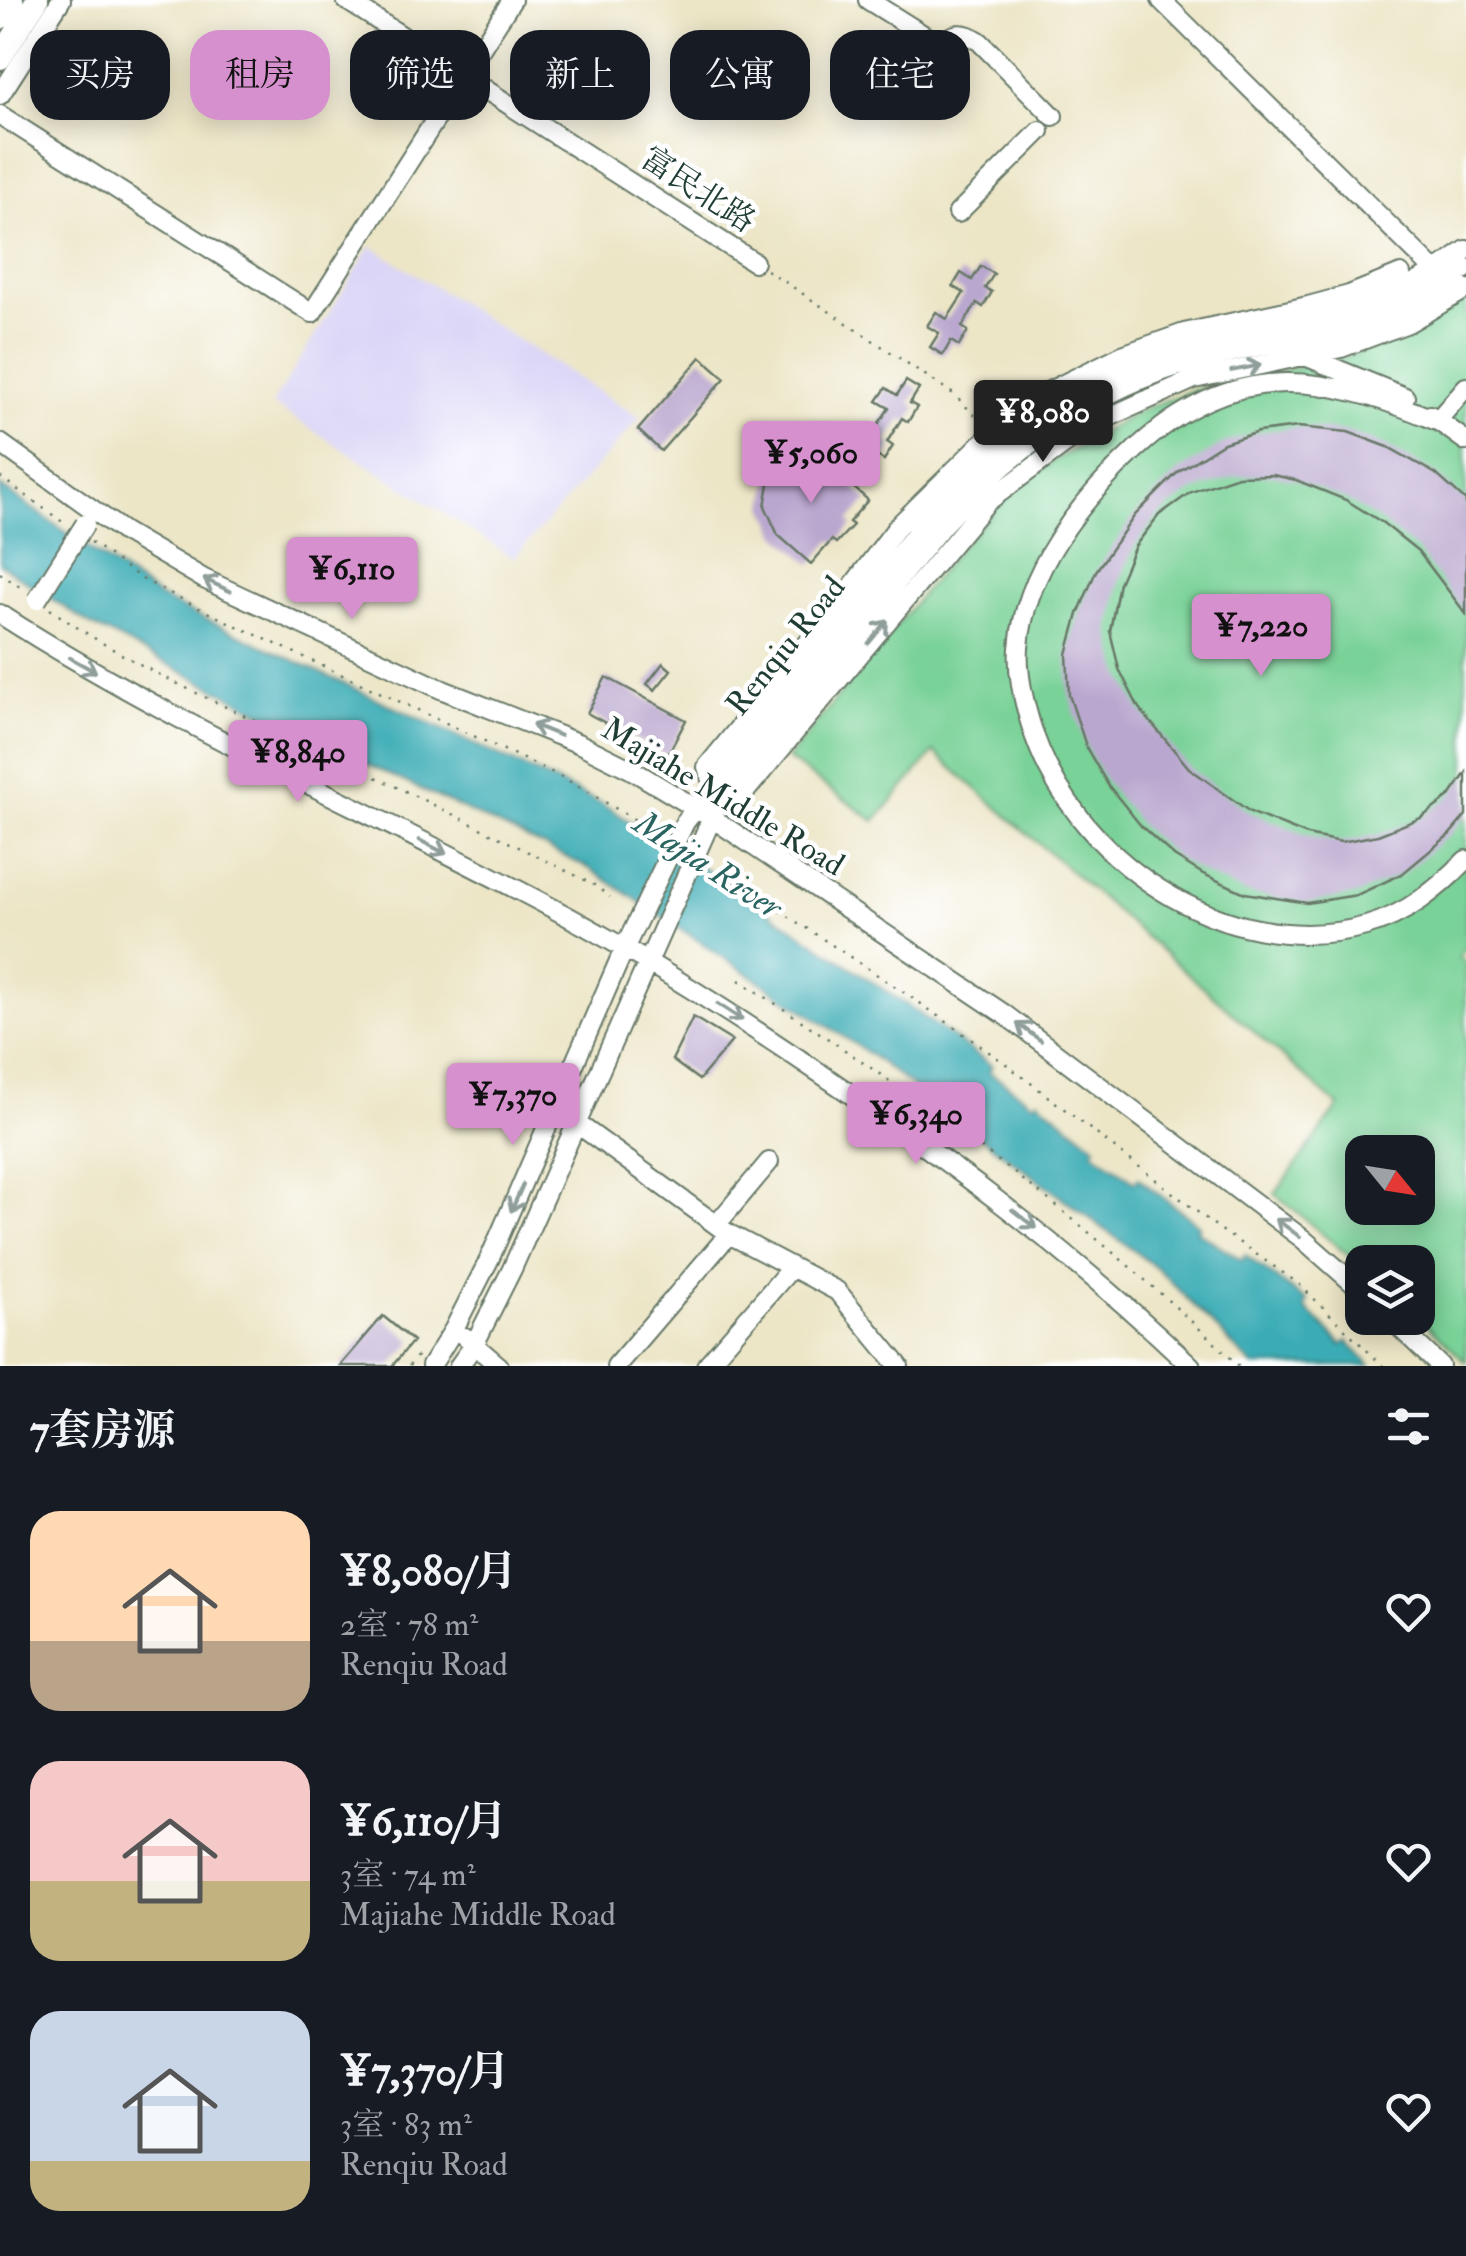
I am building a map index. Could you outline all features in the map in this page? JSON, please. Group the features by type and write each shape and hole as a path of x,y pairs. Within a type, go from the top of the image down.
{"main road":[{"path":"0,18 12,0"},
{"path":"0,58 36,0"}],"street":[{"path":"0,95 61,0"},
{"name":"富民北路","path":"346,0 393,30"},
{"path":"490,35 512,0"},
{"path":"868,0 938,44 965,32 979,41 1046,123 958,213"},
{"path":"1161,0 1436,272"},
{"name":"富民北路","path":"490,93 754,262"},
{"path":"0,115 312,312 436,120"},
{"name":"Renqiu Road","path":"459,1366 474,1345 512,1269 712,810 930,516 973,472 1031,428 1110,380 1165,357 1222,340 1337,316 1384,299 1436,272 1466,250"},
{"name":"Renqiu Road","path":"430,1366 454,1329 557,1108 625,948 690,815 712,810 941,527 979,486 1028,447 1114,393 1169,369 1224,354 1341,332 1420,298 1466,268"},
{"path":"1401,274 1349,294 1184,332 1122,355 1043,394 934,488 869,561 838,606 707,767 712,810 740,798 986,502 1089,426 1194,379 1342,348 1408,322 1466,289"},
{"path":"1305,356 1393,391 1466,441"},
{"path":"1437,421 1323,384 1244,387 1202,400 1162,425 1096,490 1044,566 1026,607 1019,648 1020,677 1034,734 1048,768 1070,804 1127,866 1202,913 1244,927 1290,934 1331,934 1369,926 1406,910 1466,860"},
{"path":"1437,421 1466,387"},
{"name":"Majiahe Middle Road","path":"0,443 83,524 443,690 580,744 632,770 690,815 712,810 1004,1014 1303,1239 1345,1276"},
{"path":"20,627 34,597 83,524"},
{"path":"0,614 120,686 647,960 967,1174 1120,1298 1191,1366"},
{"path":"557,1108 723,1229 837,1291 899,1366"},
{"path":"616,1366 723,1229 769,1162"},
{"path":"706,1366 792,1267"},
{"path":"454,1329 499,1366"},
{"path":"1408,1335 1440,1366"}],"path":[{"name":"富民北路","path":"754,262 955,395 993,434"},
{"path":"0,477 83,524 142,578 564,778 649,828"},
{"path":"0,573 98,643 593,884 610,897"},
{"path":"718,870 917,1000 1006,1064 1216,1227 1299,1284 1382,1366"},
{"path":"739,980 860,1057 986,1148 1172,1301 1239,1366"}],"shaded area":[{"path":"371,246 640,418 514,558 272,404"}],"green space":[{"path":"1466,298 1466,948 1459,957 1466,963 1466,1362 1435,1332 1435,1245 1345,1245 1345,1253 1275,1194 1339,1106 934,752 875,821 787,759 961,546 1006,498 1046,465 1141,410 1195,389 1341,358 1393,339"}],"water":[{"path":"0,486 162,599 601,803 713,874 913,1009 992,1066 989,1072 1034,1103 1037,1099 1096,1146 1093,1151 1135,1182 1138,1178 1199,1225 1197,1231 1242,1260 1245,1255 1308,1302 1304,1307 1342,1345 1347,1341 1371,1366 1253,1366 1158,1269 862,1049 587,867 343,753 344,749 301,727 298,731 89,624 0,564"}],"building":[{"path":"981,266 994,274 985,288 992,292 983,307 977,303 962,327 968,331 959,346 951,341 943,355 930,347 939,333 927,326 936,312 947,319 964,293 953,286 961,273 972,280"},
{"path":"701,357 725,378 661,451 638,430"},
{"path":"906,381 919,389 910,403 917,407 908,422 902,418 887,442 893,446 884,460 877,456 868,469 855,461 864,448 852,440 861,427 872,434 889,408 877,401 886,388 897,395"},
{"path":"1298,427 1348,432 1388,447 1436,474 1466,501 1466,614 1418,551 1346,500 1296,480 1273,475 1238,476 1191,492 1159,515 1135,546 1119,583 1110,631 1119,669 1139,708 1189,768 1250,812 1307,835 1341,842 1378,835 1421,818 1450,796 1466,773 1466,815 1450,834 1402,874 1357,895 1307,903 1245,893 1203,874 1174,856 1141,826 1108,785 1087,749 1069,695 1067,654 1096,571 1135,515 1179,471 1224,443 1258,432"},
{"path":"814,460 827,464 868,500 849,522 853,525 836,543 832,540 811,564 778,535 765,506 770,478 782,466"},
{"path":"663,663 671,670 655,690 647,684"},
{"path":"606,677 686,720 667,756 587,713"},
{"path":"693,1017 732,1041 699,1080 672,1060"},
{"path":"383,1316 413,1341 392,1366 340,1366"}],"water label":[{"name":"Majia River","path":"708,865"}]}
